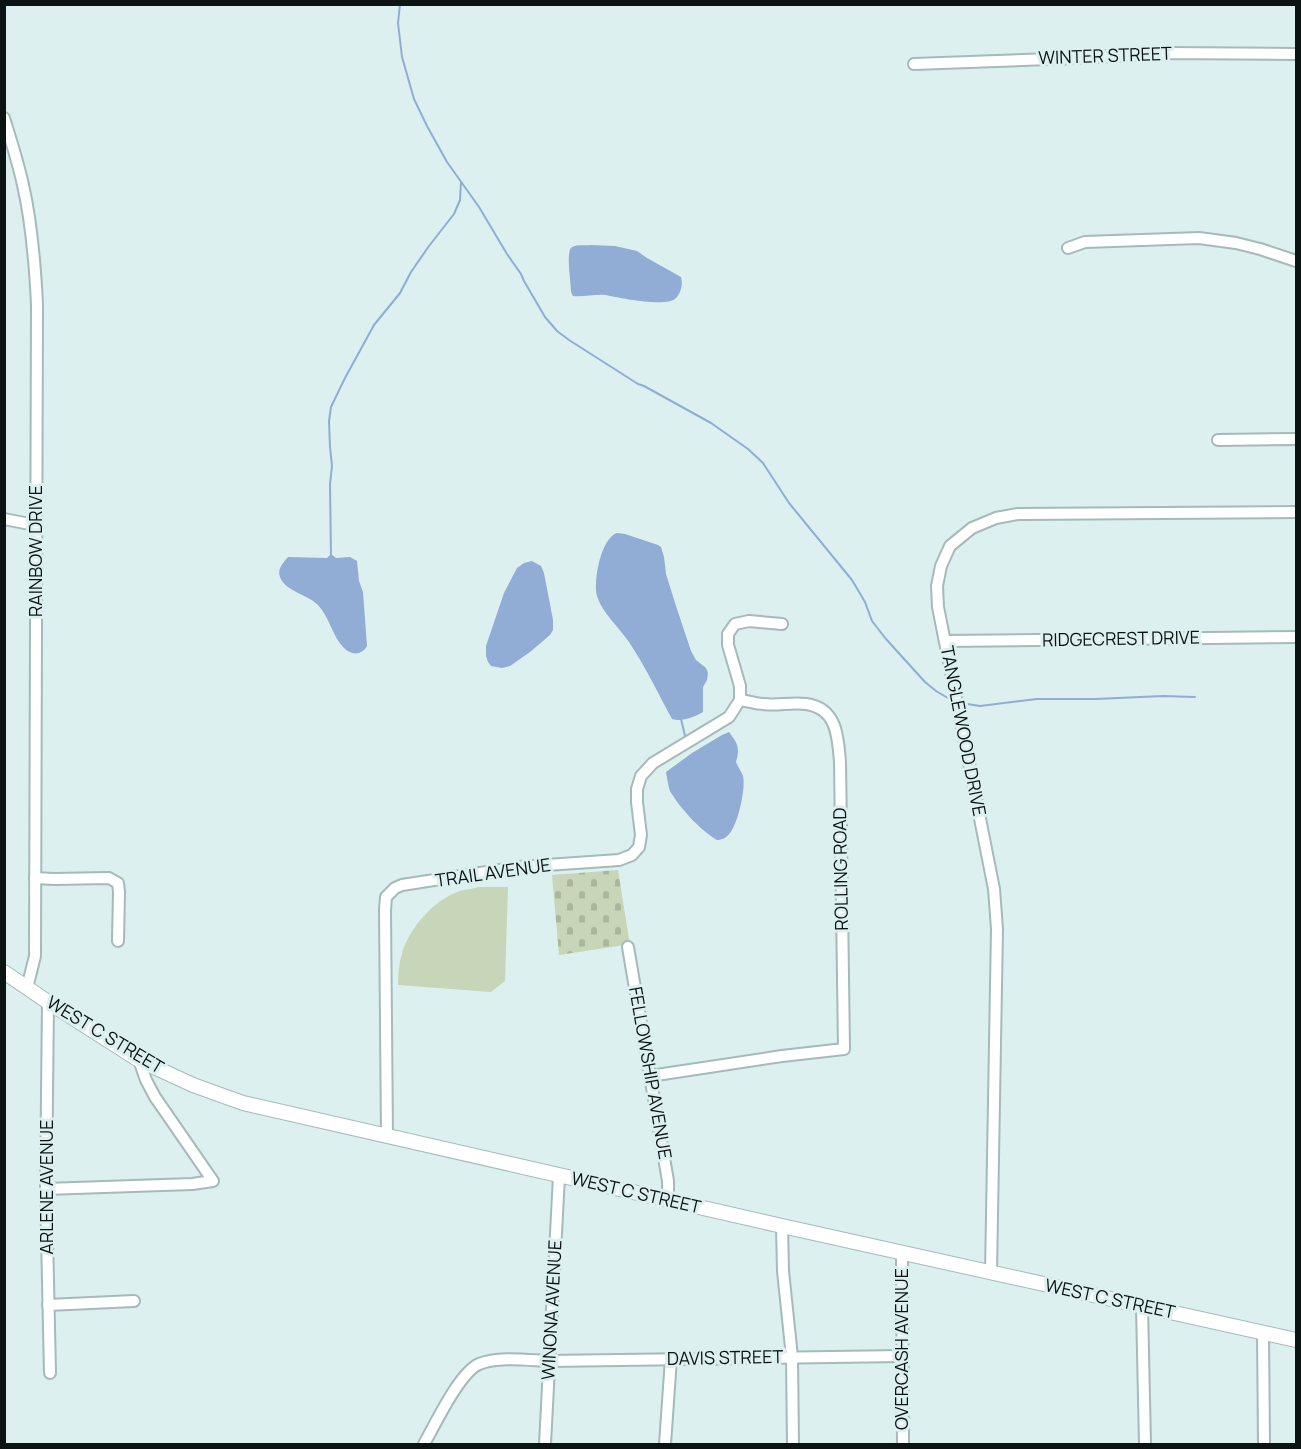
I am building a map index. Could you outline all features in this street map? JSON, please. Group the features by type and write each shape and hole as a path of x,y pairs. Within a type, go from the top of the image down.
{"main road":[{"name":"WEST C STREET","path":"4,972 139,1060 193,1085 243,1103 559,1176 1296,1340"}],"street":[{"name":"WINTER STREET","path":"914,64 1164,53 1296,54"},
{"name":"RAINBOW DRIVE","path":"4,118 23,185 35,258 37,304 35,956 27,988"},
{"path":"1068,248 1085,242 1199,238 1236,243 1296,261"},
{"path":"1218,440 1296,439"},
{"name":"TANGLEWOOD DRIVE","path":"992,1273 997,929 994,889 938,607 937,586 941,566 950,546 972,528 996,518 1018,514 1296,512"},
{"path":"4,519 35,525"},
{"path":"740,699 740,686 728,645 728,634 735,624 749,621 782,624"},
{"name":"RIDGECREST DRIVE","path":"945,641 1296,638"},
{"name":"ROLLING ROAD","path":"650,1076 844,1049 840,762 839,740 835,726 829,716 819,708 806,704 764,705 740,699"},
{"name":"TRAIL AVENUE","path":"387,1136 386,897 402,885 518,867 619,860 632,855 639,847 641,835 637,802 637,789 641,776 653,764 729,717 740,699"},
{"path":"35,878 109,878 118,883 118,941"},
{"name":"FELLOWSHIP AVENUE","path":"628,947 668,1181 668,1200"},
{"name":"ARLENE AVENUE","path":"48,1002 46,1189 50,1372"},
{"path":"46,1189 192,1185 213,1181 155,1097 139,1060"},
{"name":"WINONA AVENUE","path":"544,1444 559,1176"},
{"path":"782,1226 783,1271 792,1357 793,1444"},
{"name":"OVERCASH AVENUE","path":"902,1252 903,1444"},
{"path":"48,1305 134,1301"},
{"path":"1142,1306 1145,1444"},
{"path":"1263,1332 1264,1444"},
{"name":"DAVIS STREET","path":"424,1444 464,1376 478,1365 499,1360 902,1356"},
{"path":"665,1444 671,1359"}],"green space":[{"path":"618,870 629,939 625,945 559,955 552,875"},
{"path":"479,887 508,887 505,981 491,992 398,985 402,953 416,925 448,896"}],"water":[{"path":"590,245 615,246 637,251 681,277 682,286 679,294 675,299 662,302 606,295 573,296 569,269 571,248"},
{"path":"617,533 661,547 666,574 691,651 708,673 703,687 703,712 696,716 672,719 635,651 599,602 596,589 597,571 607,543"},
{"path":"331,554 336,558 350,557 357,561 359,581 363,592 367,646 360,653 353,653 344,648 317,604 286,586 279,574 282,564 288,557 327,558"},
{"path":"532,561 541,566 544,573 553,630 530,652 510,666 502,668 491,666 486,656 486,646 504,593 517,568"},
{"path":"729,732 737,746 736,762 744,781 733,828 725,837 717,840 697,825 679,804 670,791 666,772 692,753"}],"waterway":[{"path":"400,4 398,23 402,57 414,99 447,162 479,207 545,317 557,331 569,340 638,384 711,423 748,449 763,463 789,503 852,580 865,602 872,621 886,639 925,682 953,701"},
{"path":"331,557 330,484 332,466 329,421 331,407 374,325 400,293 411,272 454,214 460,200 461,182"},
{"path":"961,703 980,706 1037,699 1195,697"},
{"path":"681,719 686,740"}]}
